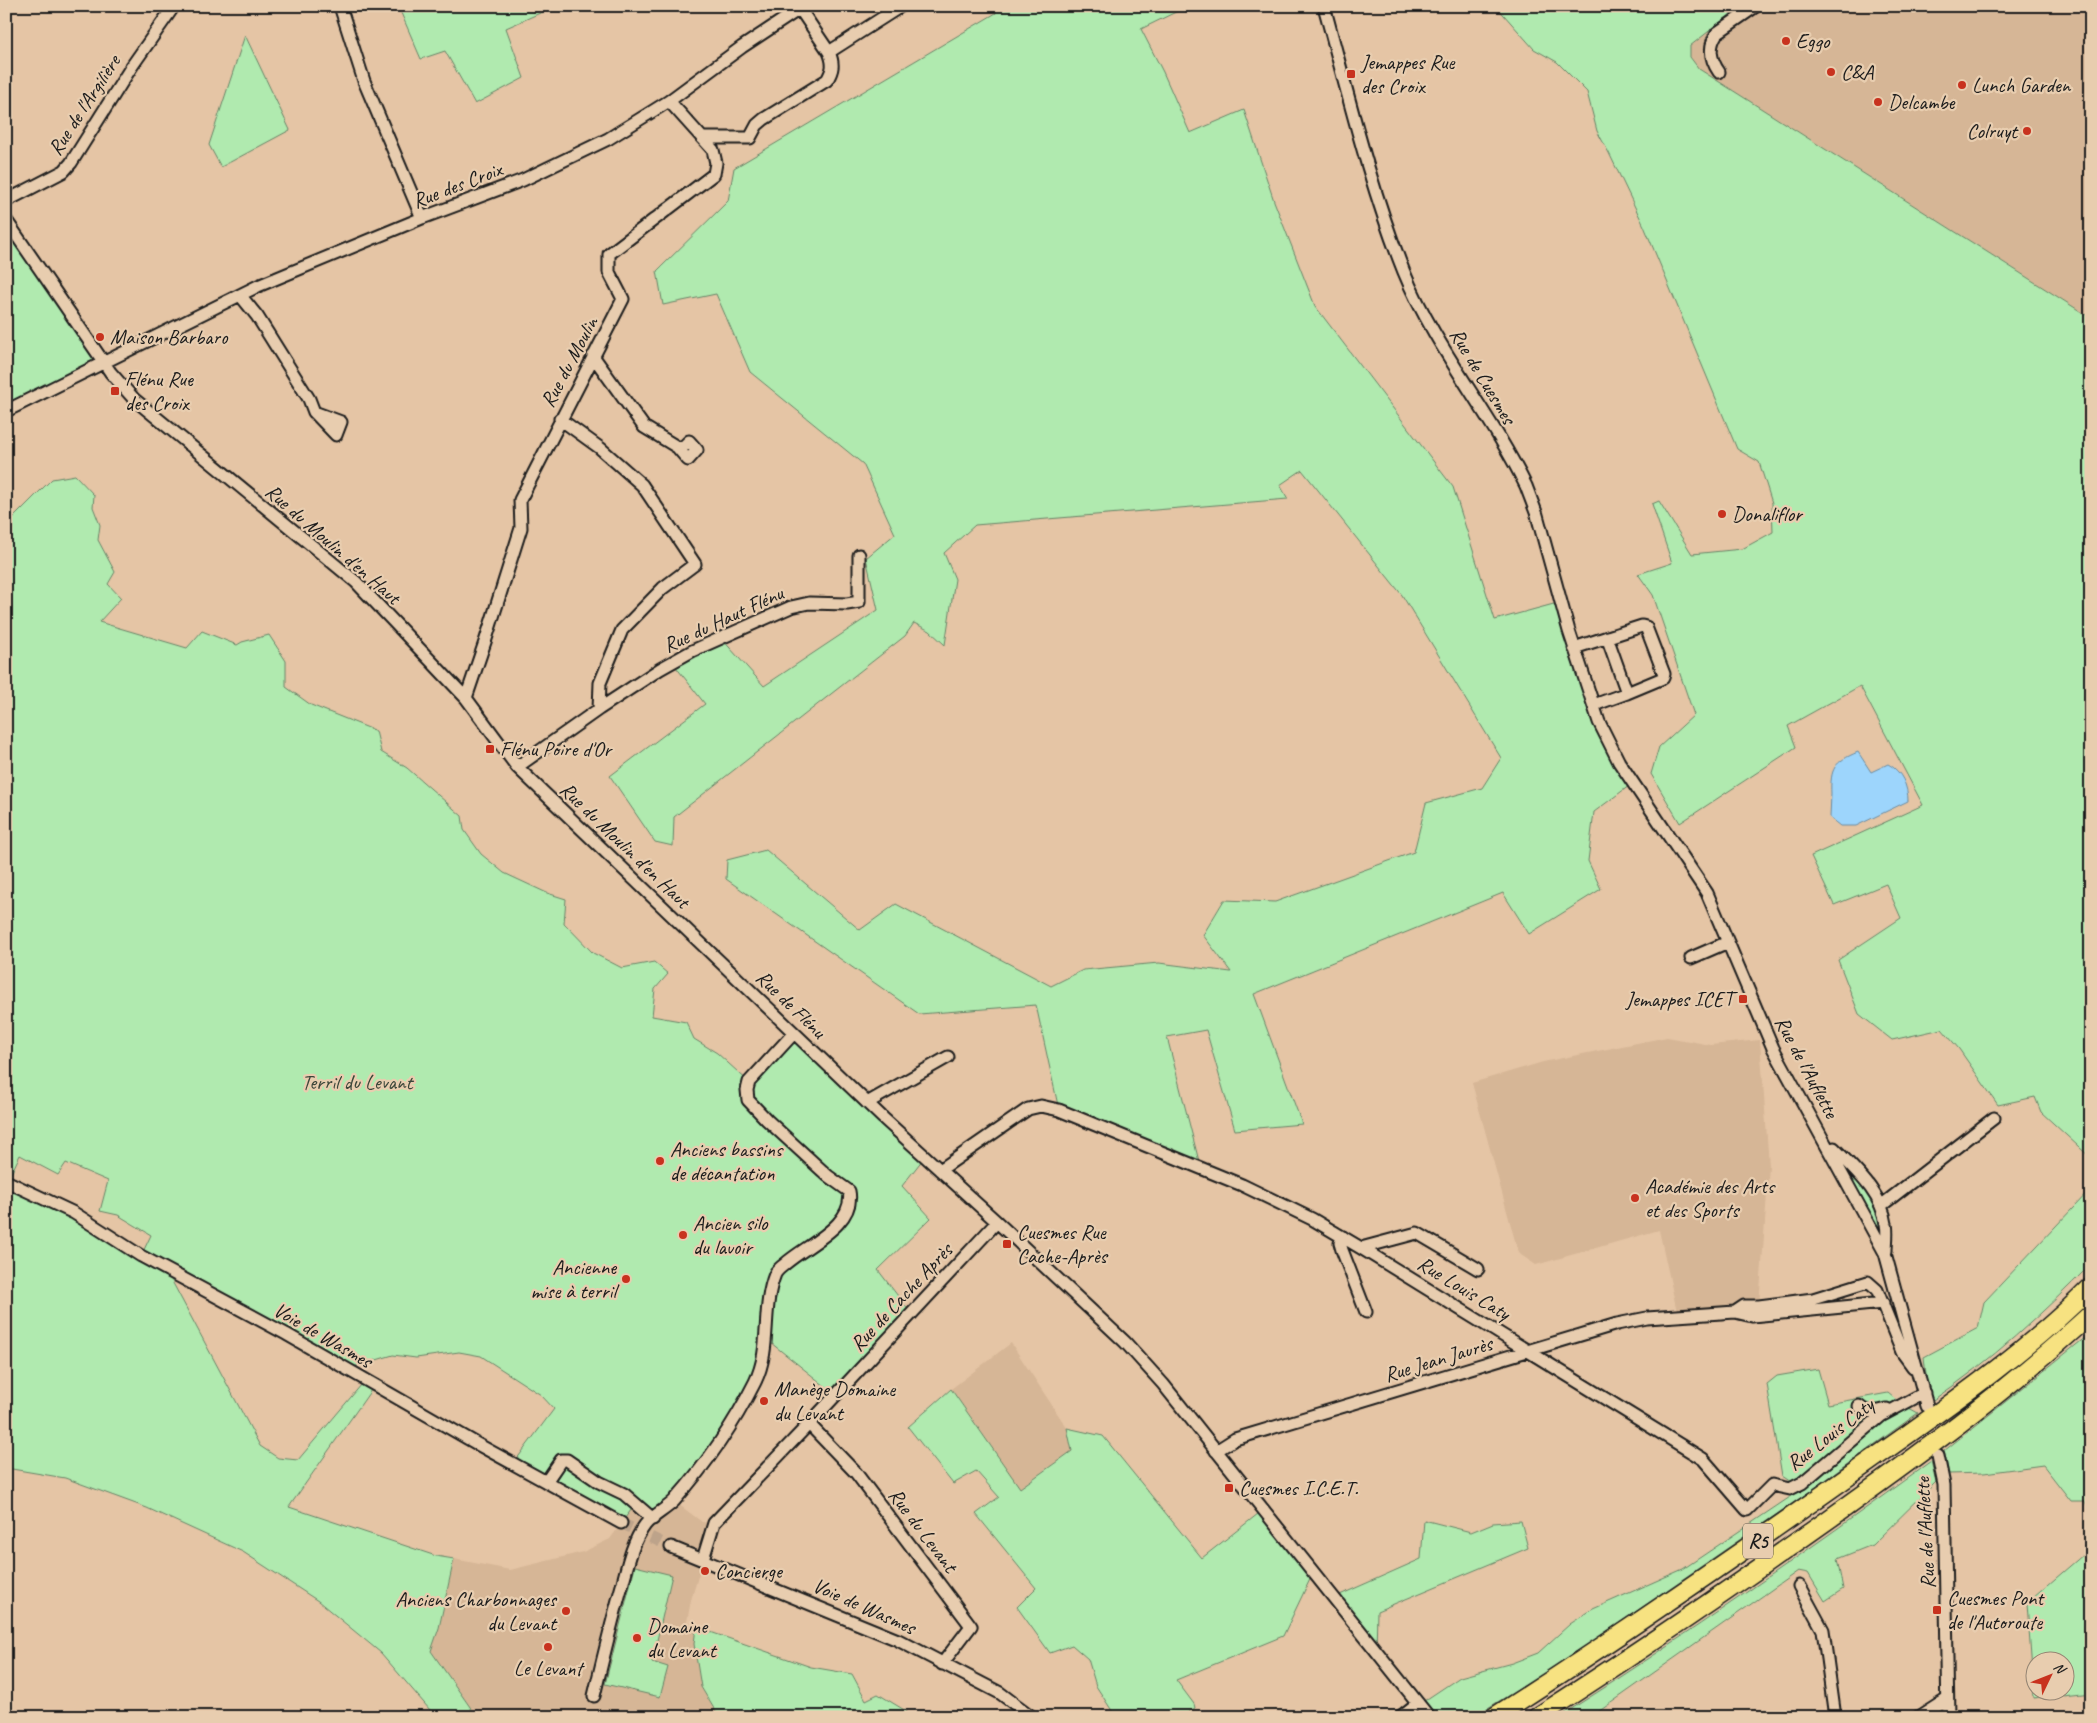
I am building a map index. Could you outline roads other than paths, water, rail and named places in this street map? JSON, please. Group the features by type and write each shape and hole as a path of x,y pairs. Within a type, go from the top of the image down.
{"highway":[{"name":"R5","path":"1494,1717 1727,1563 1897,1442 2014,1354 2091,1287"},
{"name":"R5","path":"1537,1717 1741,1581 1910,1461 2015,1380 2091,1314"}],"street":[{"name":"Rue de l'Argilière","path":"6,201 64,171 71,163 132,66 174,6"},
{"path":"340,6 364,81 422,218"},
{"path":"830,52 901,6"},
{"name":"Rue de Cuesmes","path":"1324,6 1372,179 1404,272 1429,324 1526,486 1537,515 1574,648 1599,722 1619,762"},
{"path":"1719,72 1711,57 1713,40 1717,33 1756,6"},
{"path":"702,138 750,138 764,119 827,80 832,72 834,62 830,52 802,8"},
{"name":"Rue des Croix","path":"6,411 240,295 422,218 523,180 608,139 669,101 742,47 802,8"},
{"name":"Rue du Moulin","path":"466,698 521,528 520,500 623,299 609,272 608,254 714,174 716,164 712,150 669,101"},
{"name":"Rue du Moulin d'en Haut","path":"6,220 103,362 134,399 356,582 466,698 517,767 689,932"},
{"path":"240,295 257,316 309,399 314,412"},
{"path":"593,356 644,427 680,450"},
{"name":"Rue du Haut Flénu","path":"560,419 600,448 642,485 695,564 663,588 622,630 600,683 599,710"},
{"name":"Rue du Haut Flénu","path":"517,767 660,669 692,651 791,607 809,603 847,604 859,602 858,555"},
{"path":"1574,648 1642,626 1646,627 1664,674 1663,678 1594,705"},
{"path":"1607,637 1627,693"},
{"name":"Rue de l'Auflette","path":"1619,762 1706,893 1773,1048 1886,1253 1927,1406"},
{"name":"Rue de Flénu","path":"689,932 867,1103 1125,1342 1163,1384 1429,1717"},
{"path":"1691,958 1728,942"},
{"path":"594,1696 631,1552 645,1525 674,1501 707,1458 738,1412 756,1380 766,1344 769,1292 776,1272 795,1254 833,1229 846,1213 851,1200 849,1191 828,1176 748,1100 747,1090 749,1082 794,1033"},
{"path":"867,1103 948,1057"},
{"name":"Rue Louis Caty","path":"940,1170 1028,1108 1041,1106 1059,1110 1242,1185 1312,1219 1343,1237 1531,1351 1703,1459 1747,1510 1772,1485 1790,1489 1802,1483 1881,1416 1924,1392"},
{"path":"966,1152 970,1142 1006,1115"},
{"path":"1882,1205 1994,1118"},
{"path":"1823,1137 1871,1189 1882,1205 1887,1225 1886,1253"},
{"name":"Voie de Wasmes","path":"6,1181 74,1213 141,1256 286,1334 621,1523"},
{"name":"Rue de Cache Après","path":"703,1560 714,1523 997,1222"},
{"path":"1361,1248 1417,1233 1478,1269"},
{"path":"1343,1237 1340,1244 1366,1312"},
{"name":"Rue Jean Jaurès","path":"1735,1312 1744,1306 1759,1306 1813,1299 1868,1282 1874,1286 1883,1303 1902,1352 1918,1374"},
{"name":"Rue Jean Jaurès","path":"1216,1451 1235,1439 1631,1320 1735,1312 1752,1316 1883,1303"},
{"path":"1859,1406 1864,1411 1872,1412 1896,1407"},
{"name":"Rue du Levant","path":"809,1424 856,1473 971,1626 942,1664"},
{"name":"Rue de l'Auflette","path":"1938,1456 1944,1485 1947,1618 1946,1700 1948,1717"},
{"path":"546,1482 557,1464 561,1460 567,1460 599,1482 624,1494 653,1519"},
{"name":"Voie de Wasmes","path":"671,1547 874,1629 1000,1693 1032,1717"},
{"path":"1799,1586 1823,1630 1835,1717"},
{"path":"1918,1717 1946,1700"},
{"path":"1400,1717 1418,1703"}],"water":[{"path":"1858,752 1871,772 1888,764 1893,767 1905,785 1908,801 1856,826 1840,826 1830,818 1831,778 1835,767 1839,763"}],"tunnel":[{"path":"621,1523 671,1547"}],"place":[{"name":"Eggo","path":"1786,41"},
{"name":"C&A","path":"1831,72"},
{"name":"Jemappes Rue des Croix","path":"1351,74"},
{"name":"Lunch Garden","path":"1962,85"},
{"name":"Delcambe","path":"1878,102"},
{"name":"Colruyt","path":"2027,131"},
{"name":"Maison Barbaro","path":"100,337"},
{"name":"Flénu Rue des Croix","path":"115,391"},
{"name":"Donaliflor","path":"1722,514"},
{"name":"Flénu Poire d'Or","path":"490,749"},
{"name":"Jemappes ICET","path":"1743,999"},
{"name":"Anciens bassins de décantation","path":"660,1161"},
{"name":"Académie des Arts et des Sports","path":"1635,1198"},
{"name":"Ancien silo du lavoir","path":"683,1235"},
{"name":"Cuesmes Rue Cache-Après","path":"1007,1244"},
{"name":"Ancienne mise à terril","path":"626,1279"},
{"name":"Manège Domaine du Levant","path":"764,1401"},
{"name":"Cuesmes I.C.E.T.","path":"1229,1488"},
{"name":"Concierge","path":"705,1571"},
{"name":"Cuesmes Pont de l'Autoroute","path":"1937,1610"},
{"name":"Anciens Charbonnages du Levant","path":"566,1611"},
{"name":"Domaine du Levant","path":"637,1638"},
{"name":"Le Levant","path":"548,1647"}],"park label":[{"name":"Terril du Levant","path":"357,1082"}]}
